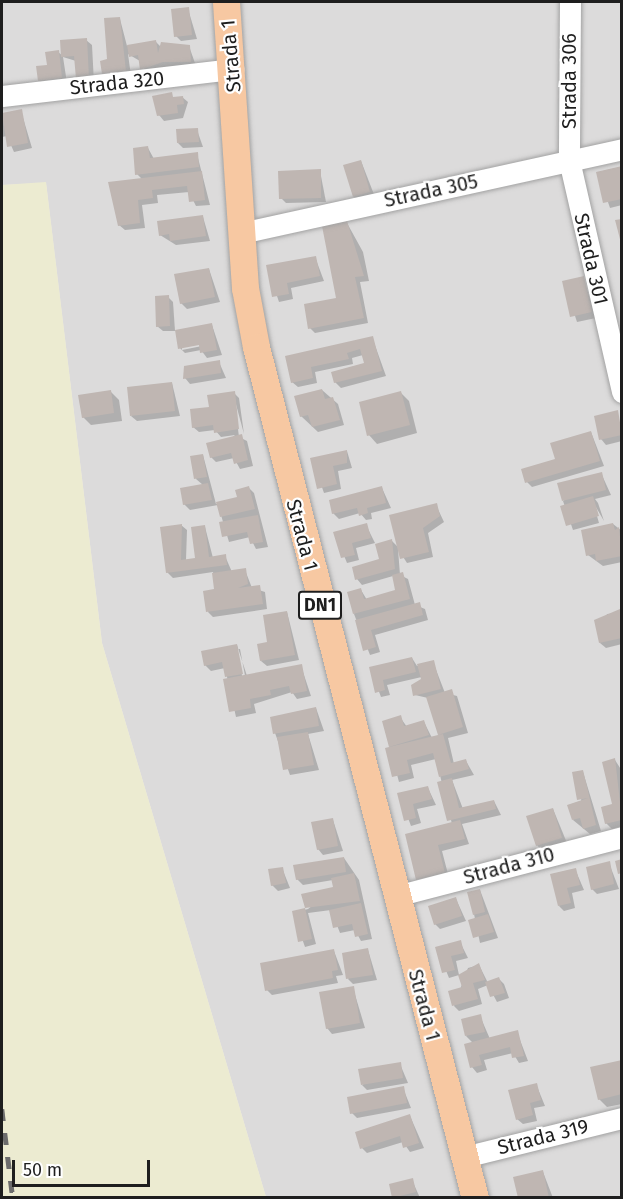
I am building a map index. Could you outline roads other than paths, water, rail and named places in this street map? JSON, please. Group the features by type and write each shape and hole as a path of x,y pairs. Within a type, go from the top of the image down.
{"main road":[{"name":"Strada 1","path":"226,2 233,69 245,288 268,404 475,1197"}],"street":[{"name":"Strada 306","path":"569,160 570,2"},
{"name":"Strada 320","path":"2,96 233,69"},
{"name":"Strada 305","path":"241,232 621,149"},
{"name":"Strada 301","path":"569,160 621,392"},
{"name":"Strada 310","path":"396,896 621,837"},
{"name":"Strada 319","path":"464,1157 621,1118"}],"railway":[{"path":"2,1109 13,1198"}]}
